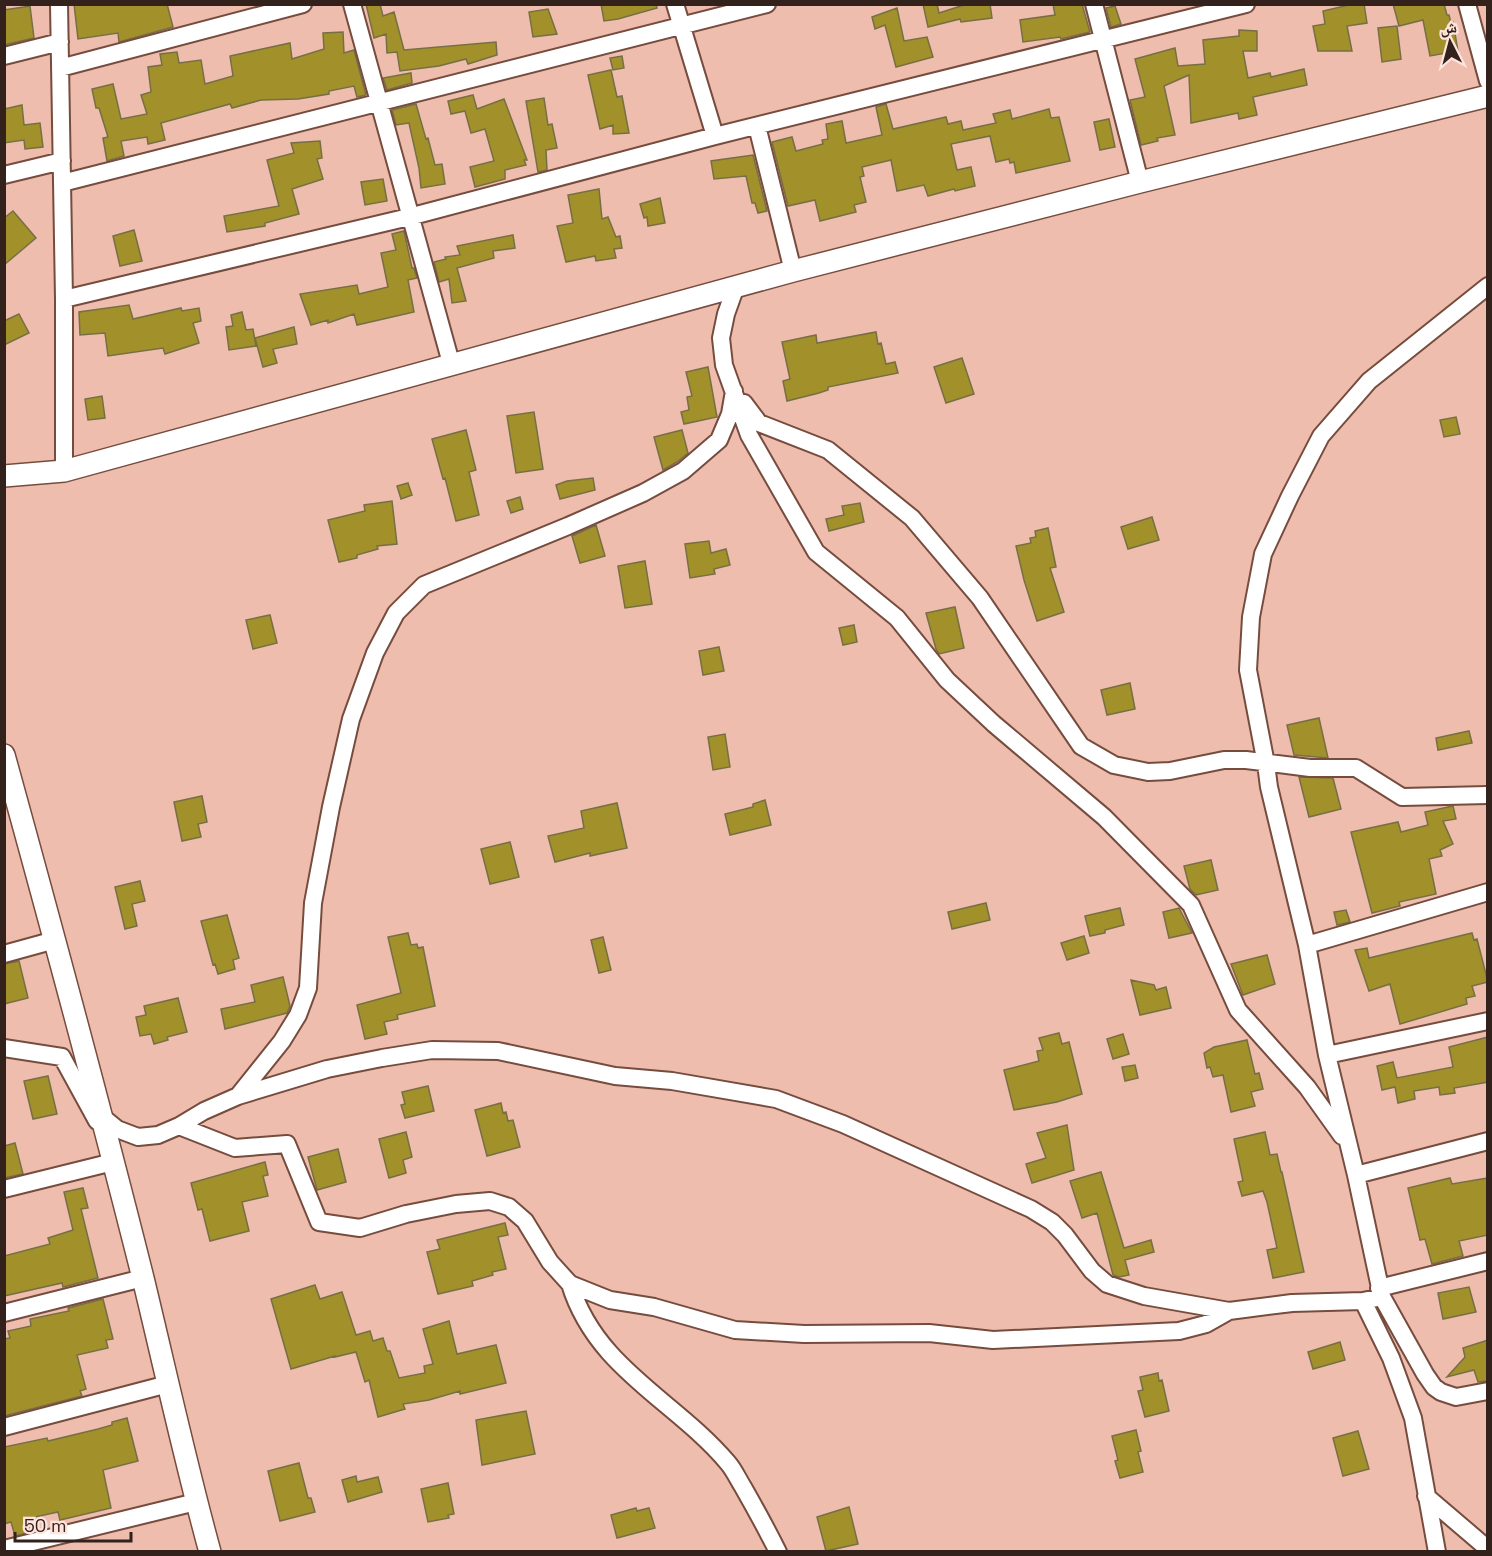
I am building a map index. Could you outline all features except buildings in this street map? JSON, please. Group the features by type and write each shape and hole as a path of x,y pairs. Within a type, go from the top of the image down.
{"street":[{"path":"58,4 64,299 64,471"},
{"path":"60,68 303,4"},
{"path":"352,4 451,363"},
{"path":"675,4 714,136"},
{"path":"62,183 767,4"},
{"path":"1094,4 1140,182"},
{"path":"64,299 409,217 714,136 1246,4"},
{"path":"1467,4 1488,81"},
{"path":"4,56 60,42"},
{"path":"4,476 64,471 736,286 1140,182 1488,96"},
{"path":"757,126 793,271"},
{"path":"4,175 62,161"},
{"path":"736,286 726,314 721,338 724,365 749,435 816,552 897,618 947,680 994,724 1104,817 1191,905 1238,1010 1307,1087 1347,1142"},
{"path":"1488,286 1369,381 1321,436 1263,554 1251,617 1248,670 1269,787 1307,945 1327,1055 1356,1175 1380,1293 1434,1387 1456,1397 1488,1391"},
{"path":"734,390 759,423 828,450 912,518 980,598 1081,746 1114,765 1148,772 1170,771 1224,760 1246,760 1310,768 1356,768 1401,797 1488,795"},
{"path":"238,1096 282,1041 298,1015 308,988 313,903 351,719 375,653 396,613 424,585 643,494 683,471 718,440 730,414 734,390"},
{"path":"4,755 106,1137 210,1551"},
{"path":"1307,945 1488,892"},
{"path":"4,954 55,940"},
{"path":"1327,1055 1488,1020"},
{"path":"4,1048 62,1057 106,1137"},
{"path":"100,1115 117,1129 138,1137 158,1135 238,1096 327,1069 432,1050 498,1051 615,1076 672,1081 776,1099 843,1124 1031,1209 1052,1222 1071,1242 1092,1271 1107,1284 1144,1296 1229,1311 1292,1304 1363,1301 1380,1293 1488,1261"},
{"path":"179,1126 235,1148 287,1144 319,1222 360,1228 406,1214 456,1204 490,1201 509,1207 525,1221 550,1262 570,1284 610,1300 654,1307 735,1330 804,1334 929,1333 993,1340 1179,1331 1206,1324 1229,1311"},
{"path":"1356,1175 1488,1141"},
{"path":"4,1189 112,1162"},
{"path":"4,1313 142,1278"},
{"path":"570,1284 576,1305 598,1341 640,1384 680,1416 729,1464 758,1511 778,1551"},
{"path":"1363,1301 1390,1358 1413,1418 1437,1551"},
{"path":"4,1427 168,1384"},
{"path":"1426,1496 1488,1549"},
{"path":"4,1549 196,1502"}]}
